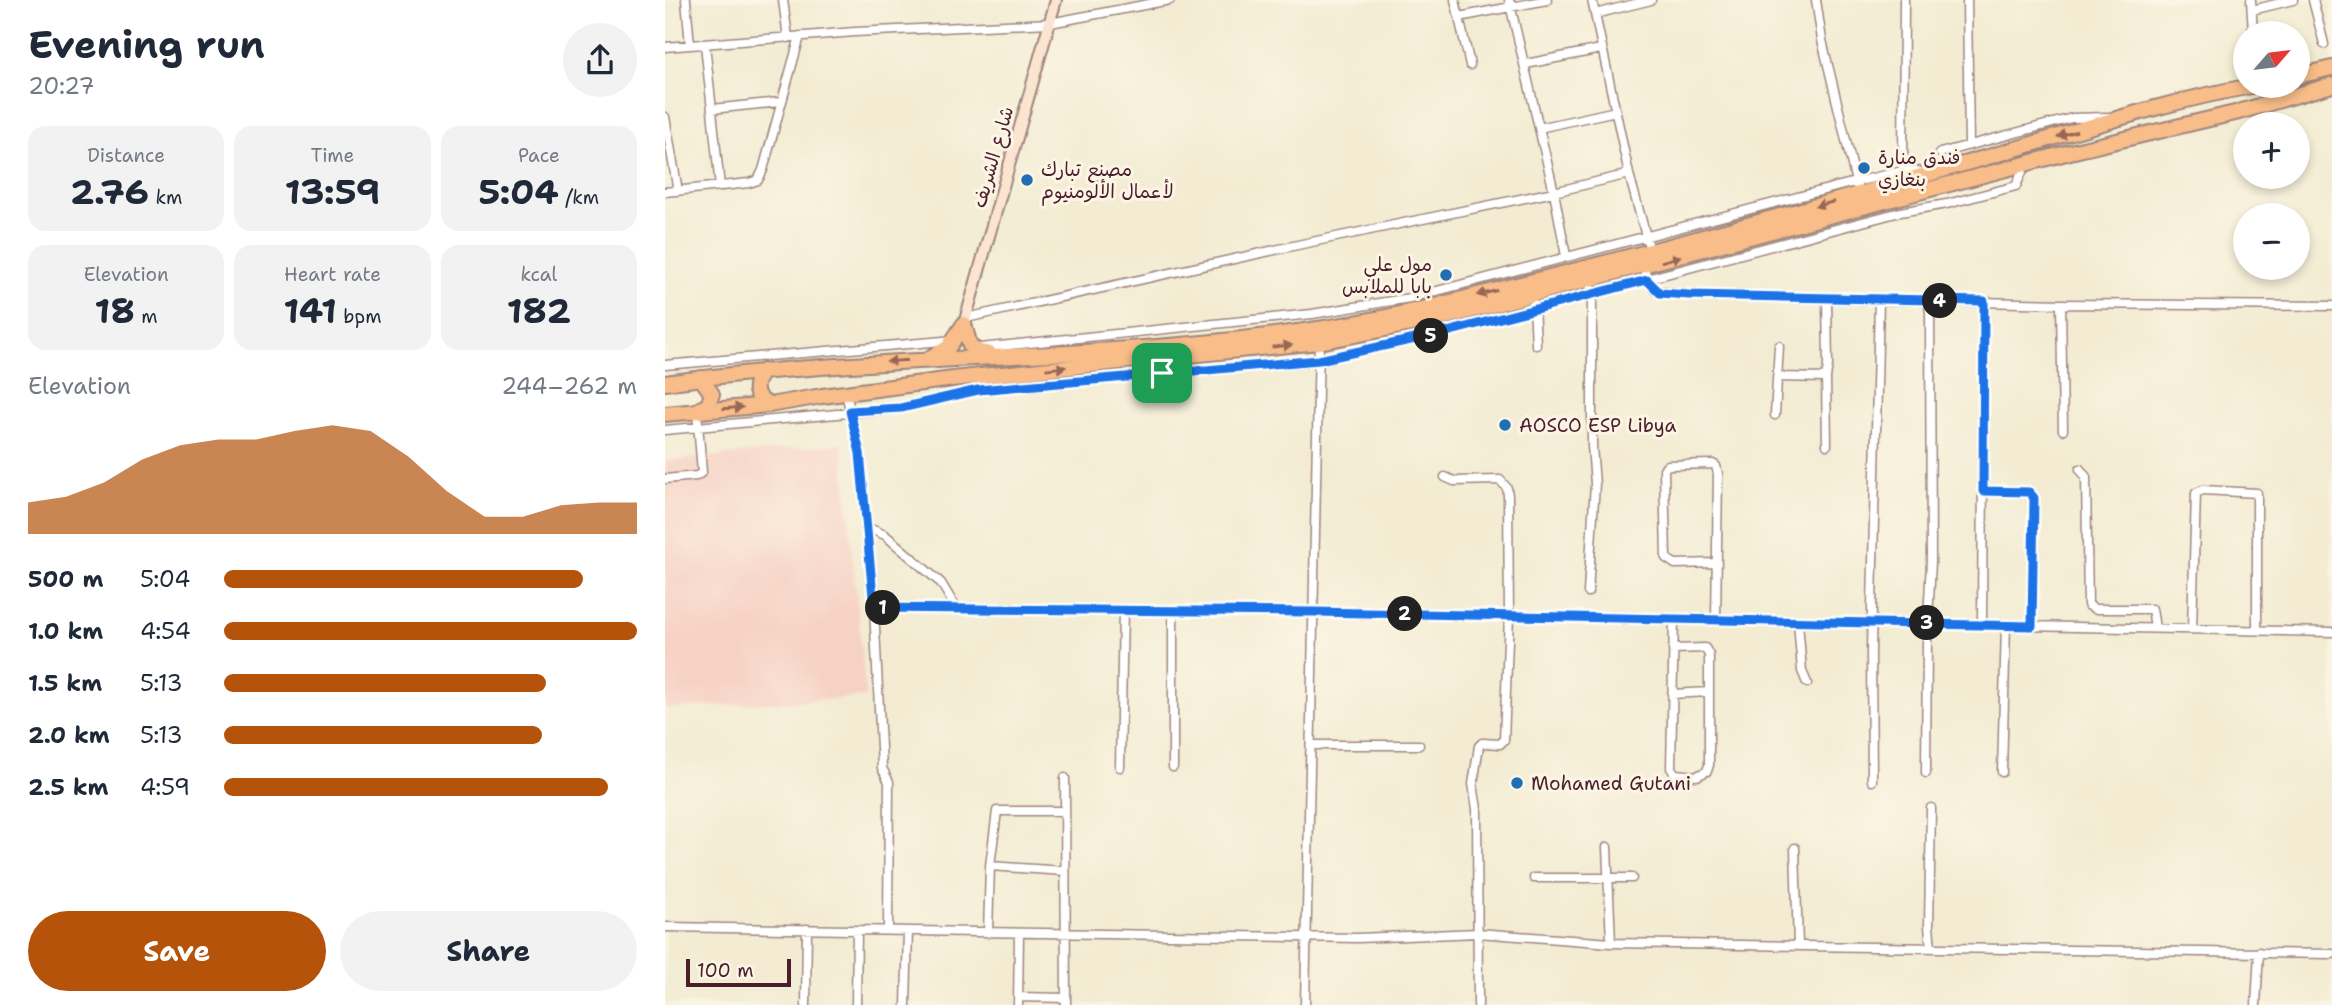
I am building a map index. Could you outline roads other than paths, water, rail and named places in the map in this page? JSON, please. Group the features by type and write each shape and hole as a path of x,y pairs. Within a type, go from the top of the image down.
{"highway":[{"path":"2310,73 2332,68"},
{"path":"2238,112 2332,85"},
{"path":"665,414 769,405 984,376 1319,342 1445,325 1484,315 1650,251 1857,188 1928,174 2181,100 2233,89"},
{"path":"2226,90 2218,105 2224,113 2233,113"},
{"path":"2181,100 2192,104 2196,110 2192,121 2186,125"},
{"path":"665,383 763,371 1206,342 1321,328 1412,312 1590,287 2070,152 2233,113"},
{"path":"926,359 944,351 955,340 965,321"},
{"path":"965,321 969,346 1001,357"},
{"path":"763,371 755,386 759,399 769,405"},
{"path":"697,411 708,405 712,394 701,378"}],"main road":[{"name":"شارع الشريف","path":"965,321 1056,0"}],"street":[{"path":"686,0 690,46"},
{"path":"783,0 788,38"},
{"path":"665,47 910,28 1050,23 1170,0"},
{"path":"1455,0 1470,65"},
{"path":"1459,18 1510,4 1547,0"},
{"path":"1592,0 1629,174 1650,251"},
{"path":"1595,14 1651,0"},
{"path":"1816,0 1822,40 1857,188"},
{"path":"1903,171 1904,0"},
{"path":"1967,0 1969,145"},
{"path":"2251,0 2252,21"},
{"path":"2252,10 2293,0"},
{"path":"2313,0 2324,44"},
{"path":"1510,4 1526,64 1566,256"},
{"path":"665,191 720,187 758,180 800,37"},
{"path":"705,44 720,187"},
{"path":"1526,64 1601,49"},
{"path":"712,109 781,102"},
{"path":"1539,128 1616,111"},
{"path":"1940,153 2072,118 2105,116 2120,119"},
{"path":"665,117 678,191"},
{"path":"974,349 1207,325 1359,307 1410,298 1646,235 1857,188 1903,171 1918,170 1928,174"},
{"path":"965,321 1302,244 1629,174"},
{"path":"1531,266 1536,345"},
{"path":"1646,273 1660,293 1827,299 2332,306"},
{"path":"1588,592 1595,484 1590,287"},
{"path":"1827,299 1827,445"},
{"path":"1872,780 1872,624 1879,299"},
{"path":"1926,773 1931,561 1928,300"},
{"path":"1982,625 1984,301"},
{"path":"2061,303 2063,430"},
{"path":"665,430 901,408 978,390 1319,360 1445,325"},
{"path":"665,365 955,340"},
{"path":"1305,1005 1319,342"},
{"path":"1775,415 1779,346"},
{"path":"1778,377 1826,379"},
{"path":"846,393 860,453 874,608 882,768 889,782 888,930"},
{"path":"665,479 700,475 703,467 697,411"},
{"path":"1716,620 1717,562 1718,474 1716,467 1705,464 1668,465 1664,469 1666,558 1675,564 1717,562"},
{"path":"2080,469 2086,477 2088,605 2095,609 2153,609 2155,628"},
{"path":"1445,477 1454,481 1500,481 1507,488 1509,616 1504,740 1500,744 1482,743 1479,746 1473,784 1477,809 1478,1005"},
{"path":"2192,629 2196,493 2203,490 2257,494 2257,630"},
{"path":"1983,491 2029,492 2034,498 2032,626"},
{"path":"866,527 891,539 941,583 956,608"},
{"path":"874,608 1314,612 2332,632"},
{"path":"1120,767 1123,610"},
{"path":"1174,611 1174,767"},
{"path":"1673,649 1705,648 1708,651 1709,765 1707,771 1697,776 1681,776 1671,772 1672,694 1673,649 1674,620"},
{"path":"1798,622 1802,671 1807,683"},
{"path":"2002,772 2006,625"},
{"path":"1672,694 1709,692"},
{"path":"1312,745 1419,745"},
{"path":"1019,933 1018,1001 1066,1001 1065,778"},
{"path":"1931,808 1931,948"},
{"path":"988,933 990,866 997,811 1064,811"},
{"path":"1607,846 1611,943"},
{"path":"1795,848 1798,946"},
{"path":"990,866 1065,871"},
{"path":"1534,878 1632,878"},
{"path":"665,927 1358,938 1478,933 1611,943 2332,954"},
{"path":"806,1005 807,929"},
{"path":"856,1005 857,930"},
{"path":"906,1005 908,931"},
{"path":"2256,1005 2259,952"}],"place":[{"name":"فندق منارة بنغازي","path":"1864,168"},
{"name":"مصنع تبارك لأعمال الألومنيوم","path":"1027,180"},
{"name":"مول علي بابا للملابس","path":"1446,275"},
{"name":"AOSCO ESP Libya","path":"1505,425"},
{"name":"Mohamed Gutani","path":"1517,783"}]}
